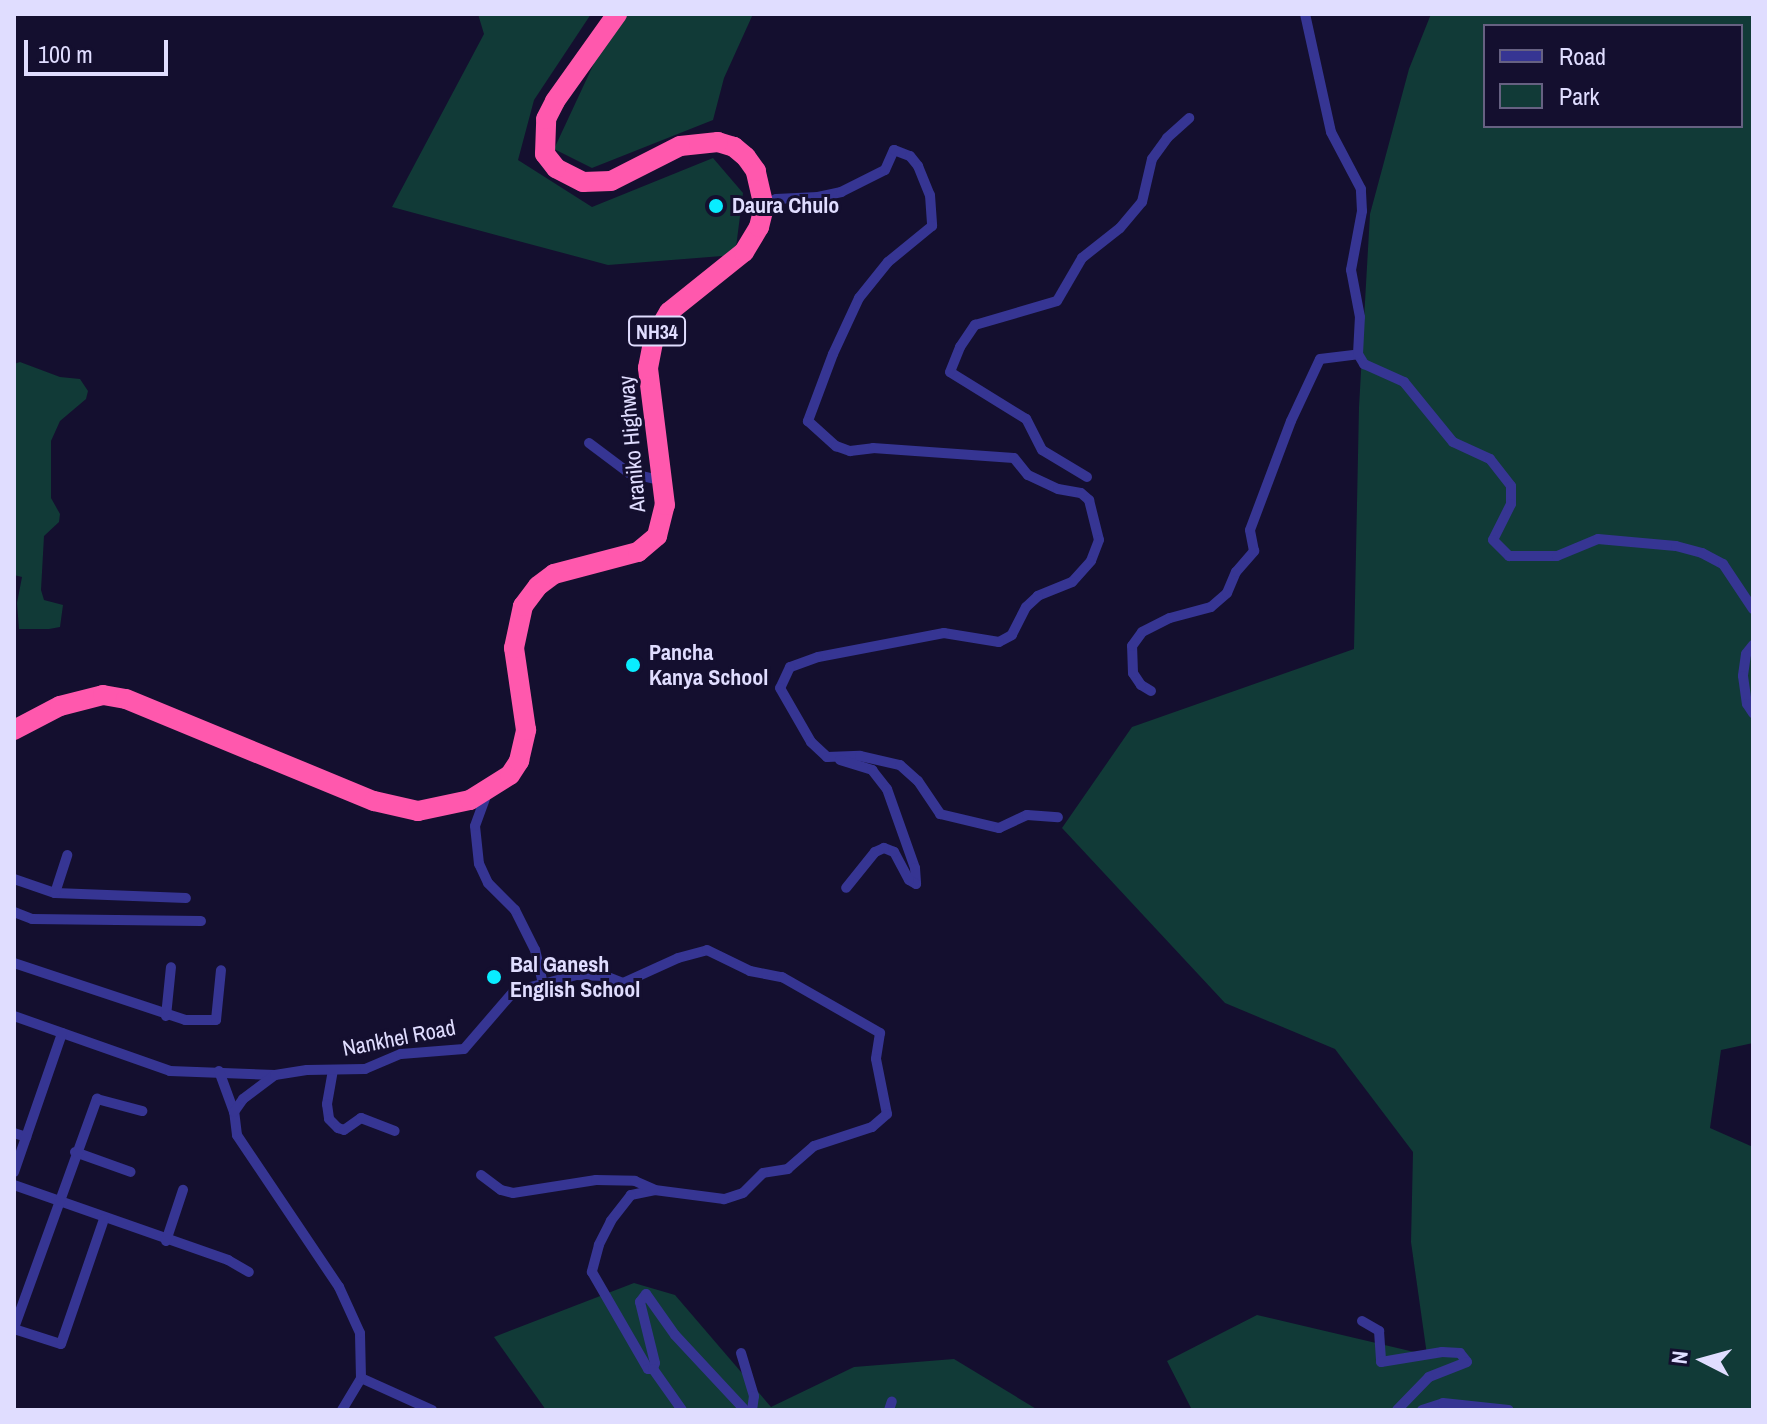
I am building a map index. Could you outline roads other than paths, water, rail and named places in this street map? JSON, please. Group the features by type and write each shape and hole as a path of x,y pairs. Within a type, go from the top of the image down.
{"highway":[{"path":"617,14 550,110 542,140 545,154 556,168 583,182 611,181 680,146 718,142 734,147 756,171 764,207"},
{"name":"Araniko Highway","path":"14,730 60,706 103,695 126,699 397,808 418,811 451,806 488,791 510,775 524,747 526,730 514,648 523,606 538,586 554,574 619,558 651,543 663,523 663,481 648,368 654,338 669,312 744,252 759,227 764,207"}],"street":[{"path":"1305,14 1331,132 1361,189 1362,211 1351,270 1360,317 1358,354 1364,364 1404,382 1453,442 1490,459 1511,486 1511,504 1493,540 1509,556 1557,556 1598,539 1676,546 1702,553 1723,564 1753,609"},
{"path":"1087,477 1042,450 1026,419 950,372 960,347 975,325 1057,301 1082,258 1120,228 1142,202 1152,159 1167,138 1189,118"},
{"path":"764,207 784,198 818,197 841,192 885,170 894,150 910,156 918,166 930,195 932,226 888,262 859,298 833,354 808,421 836,446 850,451 873,448 1014,458 1028,475 1058,489 1081,493 1089,500 1099,540 1091,561 1072,582 1038,596 1026,607 1012,635 999,642 944,633 818,657 790,667 780,688 811,742 827,757 872,770 887,789 915,868 916,884 909,880 894,852 884,848 875,852 846,888"},
{"path":"1151,691 1141,685 1133,673 1132,646 1142,632 1170,618 1211,607 1227,593 1236,572 1254,551 1250,530 1291,421 1320,359 1358,354"},
{"path":"589,443 629,473 663,481"},
{"path":"1753,645 1746,654 1743,676 1747,704 1753,713"},
{"path":"827,757 860,756 900,765 918,781 940,814 967,822 999,828 1027,815 1058,817"},
{"path":"488,791 475,826 479,864 488,883 515,910 535,950 543,984"},
{"path":"55,893 67,855"},
{"path":"14,879 55,893 186,898"},
{"path":"14,912 32,919 201,921"},
{"name":"Nankhel Road","path":"14,1016 170,1071 275,1075 365,1069 401,1054 464,1049 514,991 576,975 605,976 623,983 678,958 707,950 750,971 782,977 880,1033 876,1059 887,1114 872,1127 814,1146 788,1169 763,1173 743,1193 724,1199 655,1190"},
{"path":"14,963 166,1016 216,1020 221,970"},
{"path":"166,1016 171,967"},
{"path":"14,1172 62,1033"},
{"path":"333,1070 327,1104 329,1119 338,1128 344,1130 361,1118 395,1131"},
{"path":"219,1071 234,1112 237,1135 339,1287 360,1333 361,1378 342,1410"},
{"path":"234,1112 243,1099 275,1075"},
{"path":"104,1219 61,1344 14,1328 75,1152 97,1099 142,1111"},
{"path":"14,1133 26,1137"},
{"path":"75,1152 131,1172"},
{"path":"481,1175 501,1190 513,1193 617,1179 635,1181 655,1190"},
{"path":"14,1185 166,1241 228,1260 249,1272"},
{"path":"166,1241 183,1190"},
{"path":"655,1190 643,1190 624,1202 599,1245 592,1272 614,1305 638,1356 648,1369 653,1369 682,1410"},
{"path":"653,1369 655,1363 640,1302 646,1294 675,1335 745,1410"},
{"path":"1362,1321 1379,1331 1381,1362 1442,1352 1460,1353 1467,1362 1429,1377 1397,1410"},
{"path":"741,1353 754,1396 752,1410"},
{"path":"361,1378 432,1410"},
{"path":"1422,1410 1443,1403 1509,1410"}],"place":[{"name":"Daura Chulo","path":"716,206"},
{"name":"Pancha Kanya School","path":"633,665"},
{"name":"Bal Ganesh English School","path":"494,977"}]}
